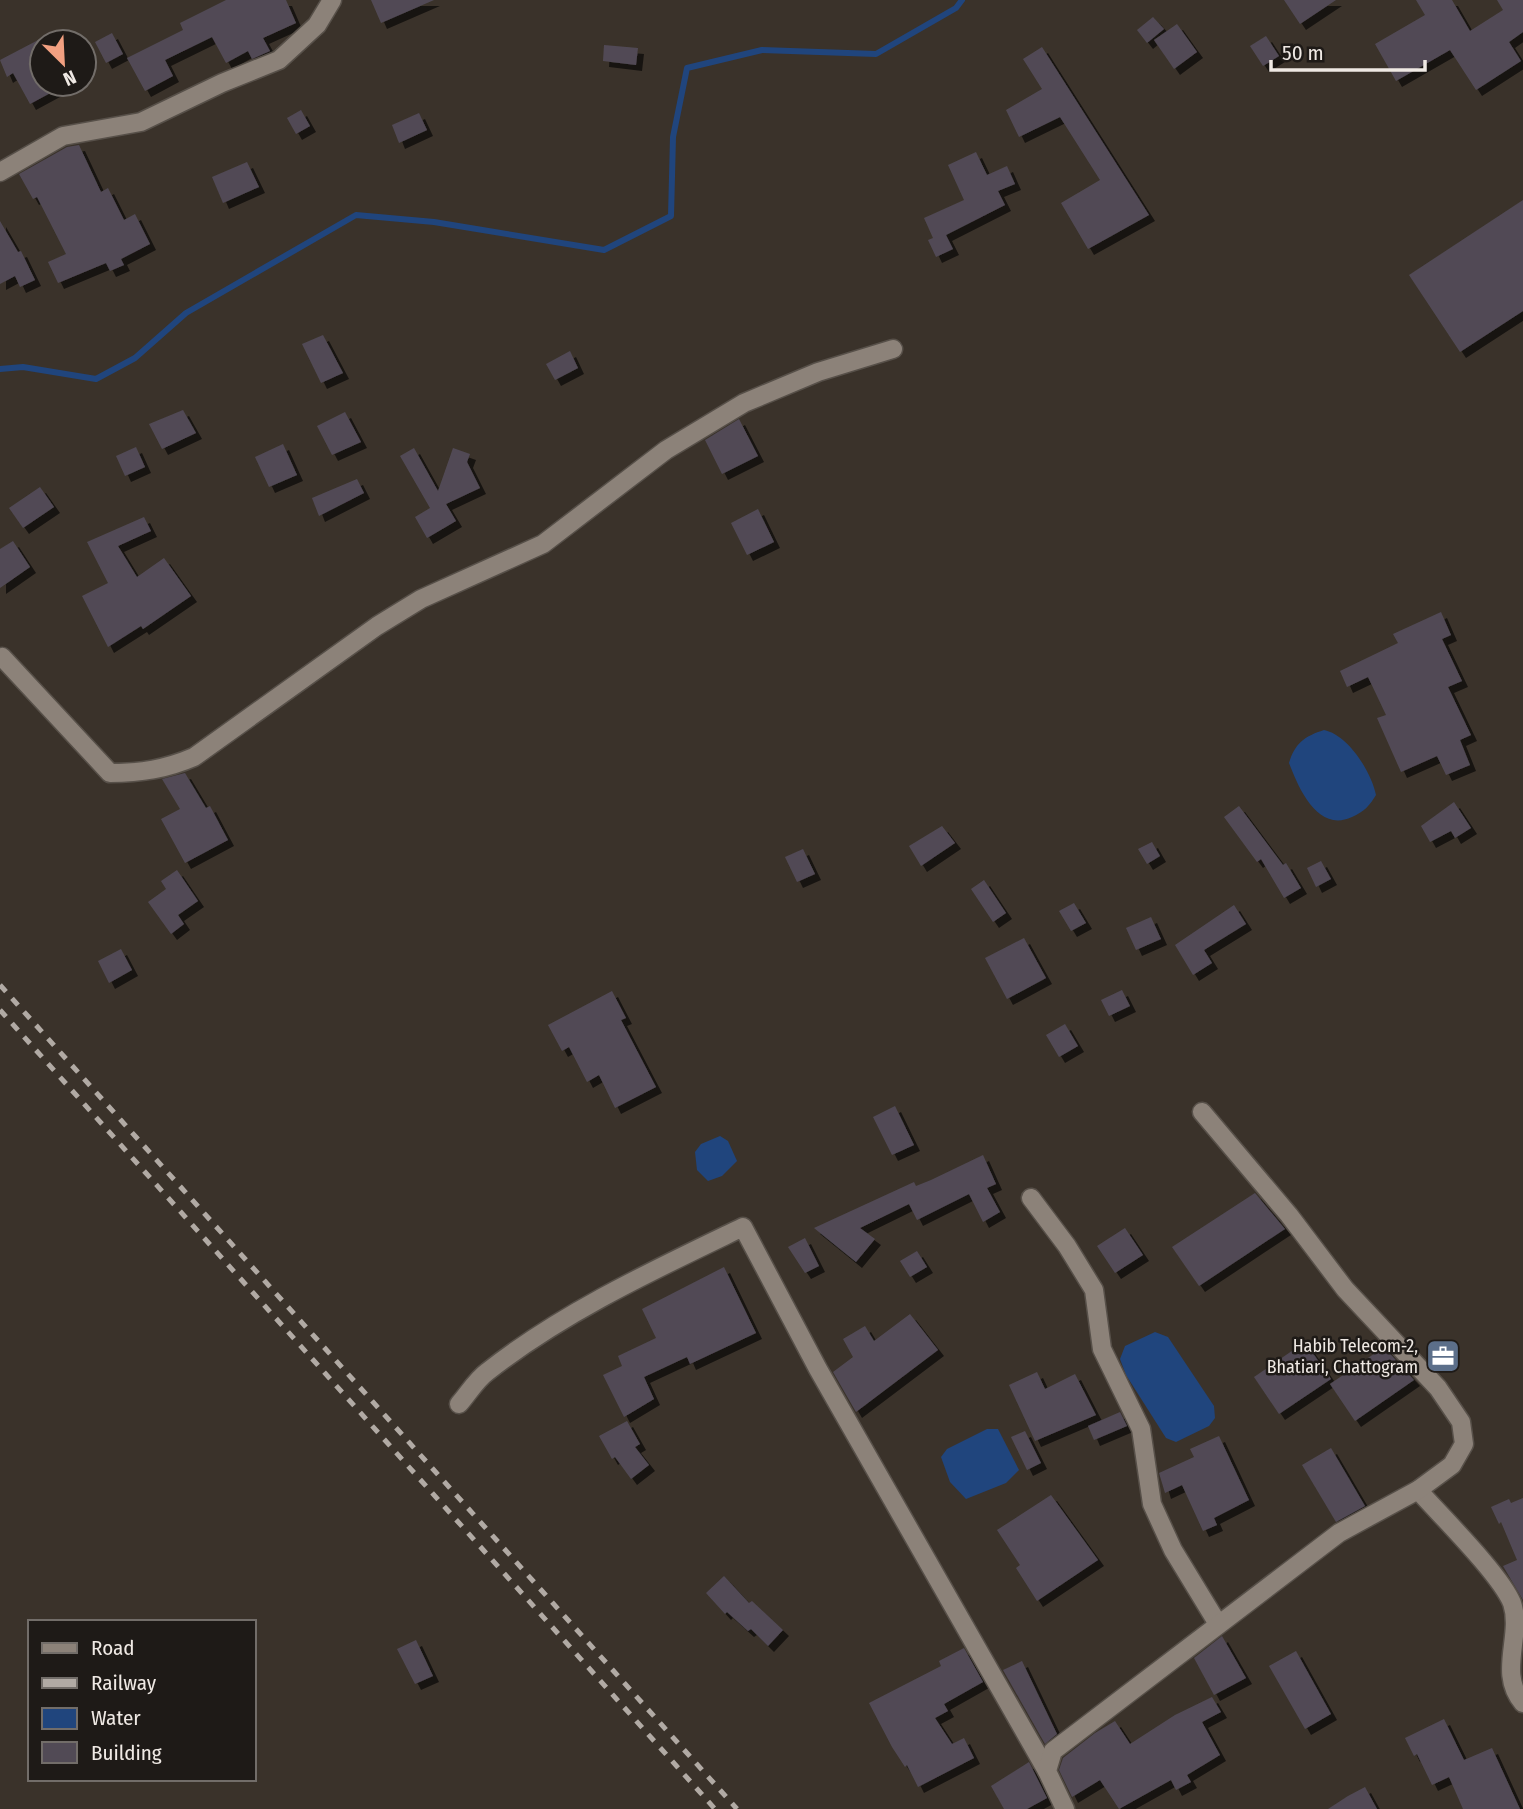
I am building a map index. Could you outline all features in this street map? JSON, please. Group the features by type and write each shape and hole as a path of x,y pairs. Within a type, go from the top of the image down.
{"street":[{"path":"0,172 63,136 141,122 222,82 279,60 317,25 332,0"},
{"path":"0,658 2,657 110,773 137,773 168,768 194,757 377,626 421,600 543,544 666,450 744,403 818,372 893,349"},
{"path":"1047,1771 1053,1751 1339,1533 1418,1490 1452,1465 1464,1444 1461,1422 1438,1388 1345,1289 1289,1215 1202,1112"},
{"path":"1031,1198 1067,1246 1094,1290 1102,1349 1141,1429 1152,1504 1173,1550 1218,1624"},
{"path":"459,1404 484,1373 524,1347 659,1268 743,1227 818,1369 1047,1771 1065,1809"},
{"path":"1418,1490 1486,1566 1512,1603 1516,1628 1509,1664 1517,1696 1523,1703"}],"water":[{"path":"1324,730 1333,733 1350,746 1364,765 1376,795 1360,813 1340,820 1329,819 1312,806 1298,785 1289,763 1294,750 1302,741"},
{"path":"720,1136 728,1141 737,1161 722,1176 708,1181 697,1170 695,1152 701,1144"},
{"path":"1155,1332 1168,1337 1214,1406 1215,1418 1209,1426 1176,1442 1166,1438 1126,1375 1120,1359 1125,1346"},
{"path":"987,1429 998,1429 1019,1470 1006,1483 966,1499 950,1482 941,1457 947,1449"}],"building":[{"path":"226,0 286,0 296,23 263,38 270,51 252,59 248,51 226,63 212,37 165,60 173,76 145,91 127,58 183,30 180,23"},
{"path":"371,0 434,0 381,23"},
{"path":"1284,0 1336,0 1300,24"},
{"path":"1416,0 1452,0 1470,31 1503,10 1497,0 1523,0 1523,32 1509,42 1521,61 1476,90 1450,50 1396,81 1375,44 1425,15"},
{"path":"1153,17 1164,29 1147,43 1137,30"},
{"path":"1177,24 1197,52 1174,69 1154,40"},
{"path":"112,33 123,54 106,63 98,48 98,40"},
{"path":"1266,36 1279,56 1263,66 1250,46"},
{"path":"28,45 28,98 41,98 30,104 13,73 7,77 0,60"},
{"path":"604,45 638,48 636,65 603,61"},
{"path":"1042,47 1149,215 1088,249 1061,203 1100,180 1060,117 1019,137 1006,110 1042,89 1023,59"},
{"path":"301,110 310,126 296,134 287,118"},
{"path":"419,113 427,130 399,143 392,125"},
{"path":"79,145 101,192 108,188 124,220 135,214 150,244 121,259 124,265 110,271 106,263 58,283 48,262 66,254 37,197 33,199 19,174 67,147"},
{"path":"976,152 987,175 1007,166 1015,184 998,191 1005,205 946,235 953,249 936,257 928,240 933,238 924,218 964,200 948,165"},
{"path":"247,162 259,187 223,203 212,177"},
{"path":"1523,200 1523,311 1460,352 1409,275"},
{"path":"0,221 18,252 21,251 35,280 20,287 15,276 0,284"},
{"path":"323,335 343,373 321,383 302,344"},
{"path":"570,351 578,368 555,380 546,364"},
{"path":"183,410 196,433 162,449 149,424"},
{"path":"345,412 361,442 332,455 317,426"},
{"path":"739,419 758,456 722,474 705,440"},
{"path":"283,444 297,475 269,487 255,457"},
{"path":"136,447 145,467 125,476 116,456"},
{"path":"414,448 438,491 453,448 470,454 467,462 480,488 446,504 456,521 427,538 415,517 430,508 400,456"},
{"path":"357,479 364,493 319,516 312,498"},
{"path":"40,487 54,507 23,528 9,508"},
{"path":"758,509 774,542 747,555 731,523"},
{"path":"144,517 151,531 118,546 137,577 164,558 191,596 143,629 141,626 108,647 82,596 108,583 87,542"},
{"path":"13,541 30,567 0,588 0,549"},
{"path":"1441,612 1451,635 1442,639 1462,681 1448,687 1471,735 1460,740 1470,765 1446,775 1437,756 1401,772 1377,718 1386,715 1368,677 1347,687 1340,671 1398,643 1393,634"},
{"path":"185,773 206,808 210,806 228,840 185,863 161,819 180,809 162,779"},
{"path":"1454,802 1471,828 1455,838 1451,831 1430,842 1421,826"},
{"path":"1239,806 1283,865 1286,863 1301,888 1284,898 1261,859 1257,862 1224,817"},
{"path":"942,826 955,843 921,866 909,846"},
{"path":"1152,842 1160,856 1147,864 1138,849"},
{"path":"803,849 815,874 797,882 785,857"},
{"path":"1321,861 1331,879 1316,887 1307,868"},
{"path":"177,870 198,901 178,915 184,924 171,934 148,902 166,889 161,881"},
{"path":"984,880 1006,913 993,922 971,889"},
{"path":"1074,903 1086,923 1071,931 1059,911"},
{"path":"1234,905 1246,924 1204,950 1212,963 1193,975 1175,945"},
{"path":"1151,917 1161,939 1136,950 1126,928"},
{"path":"1024,938 1046,978 1007,999 985,958"},
{"path":"121,949 132,970 109,983 98,961"},
{"path":"1122,990 1130,1006 1109,1016 1101,1000"},
{"path":"612,991 626,1018 621,1020 656,1087 615,1108 599,1075 587,1082 569,1047 562,1051 548,1025"},
{"path":"1065,1024 1078,1046 1059,1057 1046,1035"},
{"path":"895,1106 914,1145 892,1155 873,1117"},
{"path":"983,1155 996,1184 987,1188 1000,1212 983,1222 969,1194 917,1220 909,1204 860,1228 875,1239 856,1262 814,1228 914,1182 916,1186"},
{"path":"1255,1193 1285,1229 1199,1286 1172,1247"},
{"path":"1125,1228 1143,1255 1115,1273 1097,1246"},
{"path":"805,1238 819,1266 805,1273 788,1247"},
{"path":"917,1251 927,1267 910,1277 900,1261"},
{"path":"724,1267 756,1333 690,1364 687,1357 644,1377 654,1399 624,1417 603,1375 622,1366 618,1356 656,1338 642,1309"},
{"path":"910,1314 938,1350 856,1412 833,1372 853,1357 843,1339 865,1326 874,1341"},
{"path":"1305,1342 1331,1379 1279,1414 1254,1377"},
{"path":"1384,1347 1414,1380 1355,1421 1330,1384"},
{"path":"1037,1372 1045,1389 1075,1374 1096,1415 1035,1441 1009,1385"},
{"path":"1120,1412 1127,1426 1094,1440 1088,1426"},
{"path":"627,1421 640,1444 635,1447 649,1465 631,1479 615,1457 612,1459 599,1436"},
{"path":"1025,1431 1041,1463 1027,1470 1011,1437"},
{"path":"1219,1436 1249,1500 1214,1518 1217,1525 1203,1531 1182,1485 1165,1493 1159,1473 1194,1457 1190,1449"},
{"path":"1331,1448 1365,1506 1336,1522 1302,1465"},
{"path":"1051,1495 1098,1560 1037,1601 1016,1568 1020,1565 997,1530"},
{"path":"1523,1498 1523,1600 1503,1566 1517,1560 1501,1522 1499,1524 1491,1507 1509,1499 1511,1503"},
{"path":"724,1576 749,1603 752,1601 783,1630 768,1646 751,1629 748,1631 727,1612 725,1614 706,1593"},
{"path":"1222,1636 1246,1678 1214,1695 1194,1658"},
{"path":"416,1640 433,1676 415,1684 397,1649"},
{"path":"964,1648 983,1682 944,1704 948,1711 935,1718 952,1744 964,1738 974,1758 918,1787 907,1765 905,1767 892,1747 869,1703 941,1666 939,1661"},
{"path":"1296,1651 1331,1714 1305,1729 1269,1666"},
{"path":"1022,1661 1057,1734 1045,1744 1003,1670"},
{"path":"1212,1697 1221,1712 1202,1722 1220,1755 1187,1775 1191,1782 1176,1790 1171,1780 1119,1809 1100,1780 1072,1797 1059,1770 1063,1758 1095,1733 1115,1721 1130,1744 1175,1715"},
{"path":"1444,1719 1464,1760 1492,1748 1520,1809 1463,1809 1449,1777 1432,1785 1417,1754 1414,1756 1405,1738"},
{"path":"1029,1762 1047,1798 1027,1809 1004,1809 991,1786"},
{"path":"1365,1787 1377,1809 1328,1809 1348,1796"}],"waterway":[{"path":"0,369 23,367 96,379 135,358 186,313 356,215 434,222 604,250 671,216 673,137 687,68 762,50 876,54 956,8 962,0"}],"railway":[{"path":"0,985 737,1809"},
{"path":"0,1010 715,1809"}],"place":[{"name":"Habib Telecom-2, Bhatiari, Chattogram","path":"1443,1356"}]}
